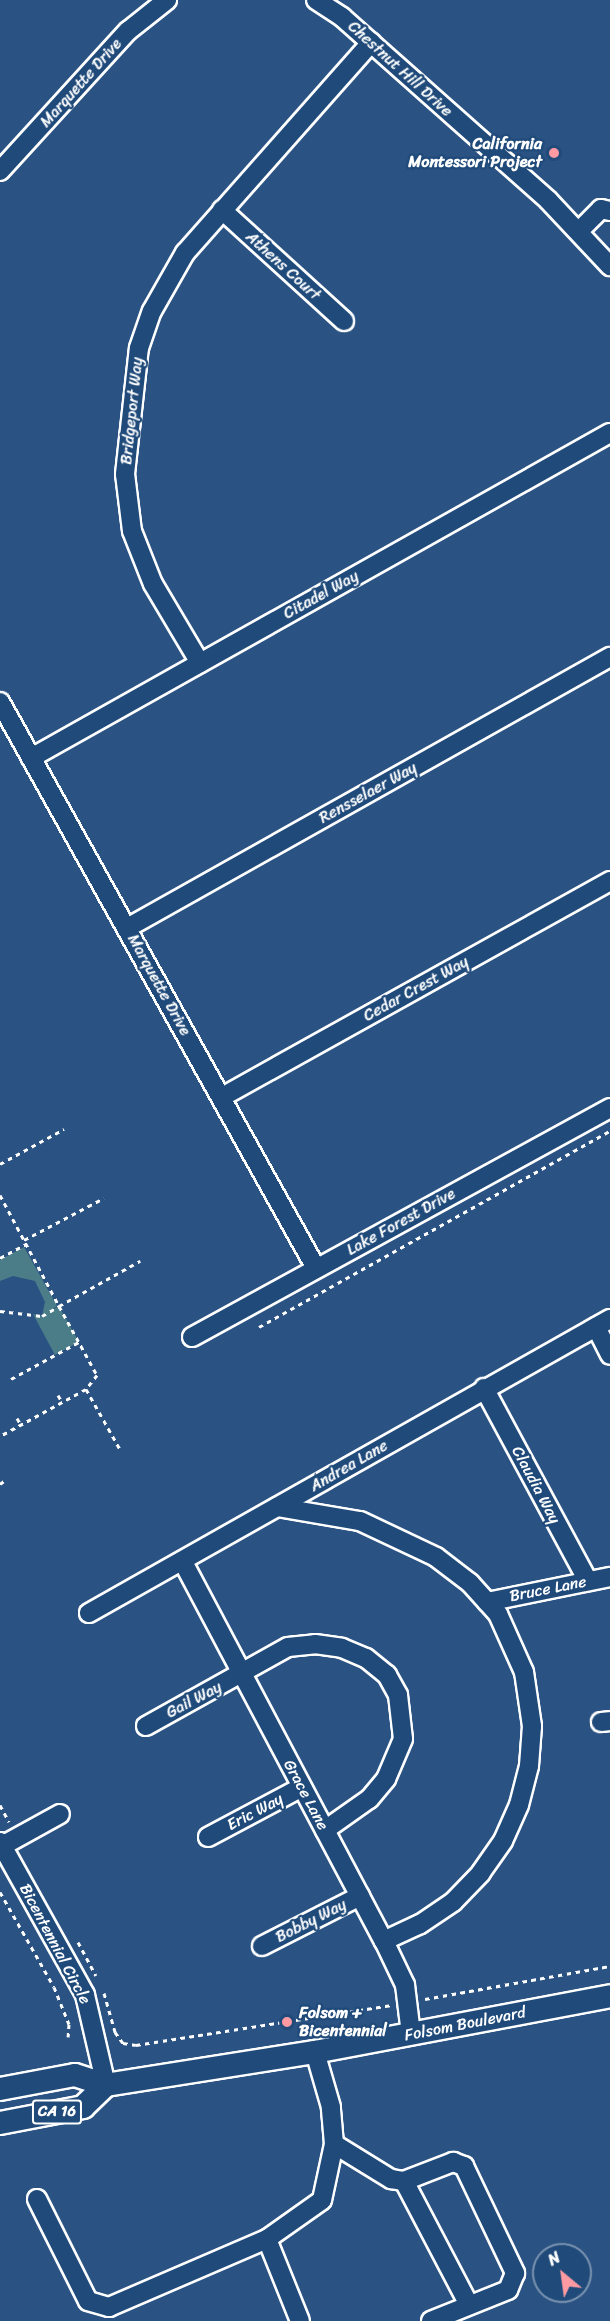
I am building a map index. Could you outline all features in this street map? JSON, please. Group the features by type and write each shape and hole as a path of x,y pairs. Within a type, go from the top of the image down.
{"main road":[{"name":"Folsom Boulevard","path":"0,2089 75,2075 106,2085 315,2052 610,1996"},
{"name":"CA 16","path":"0,2123 83,2107 106,2085"}],"street":[{"name":"Marquette Drive","path":"0,171 128,31 167,0"},
{"name":"Chestnut Hill Drive","path":"316,0 371,44 579,231 610,266"},
{"name":"Bridgeport Way","path":"200,663 141,559 131,522 125,474 132,386 152,312 185,253 371,44"},
{"path":"579,231 601,208 610,211"},
{"name":"Athens Court","path":"222,210 344,321"},
{"name":"Citadel Way","path":"31,758 610,434"},
{"name":"Rensselaer Way","path":"127,928 610,657"},
{"name":"Marquette Drive","path":"0,702 316,1268"},
{"name":"Cedar Crest Way","path":"222,1097 610,881"},
{"name":"Lake Forest Drive","path":"192,1337 610,1108"},
{"path":"603,1323 610,1355"},
{"name":"Andrea Lane","path":"89,1613 183,1562 484,1388 603,1323"},
{"name":"Claudia Way","path":"484,1388 588,1581"},
{"path":"277,1507 360,1521 400,1537 436,1557 487,1602 510,1633 528,1687 531,1746 519,1805 503,1841 467,1888 420,1924 384,1941"},
{"name":"Grace Lane","path":"183,1562 384,1941 405,1985 411,2034"},
{"name":"Bruce Lane","path":"487,1602 610,1577"},
{"name":"Gail Way","path":"146,1725 243,1675 264,1658 288,1647 315,1644 342,1648 366,1658 387,1675 398,1695 403,1739 397,1760 369,1799 325,1830"},
{"name":"Eric Way","path":"208,1837 302,1787"},
{"path":"6,1849 60,1814"},
{"name":"Bicentennial Circle","path":"6,1849 85,1995 106,2085"},
{"name":"Bobby Way","path":"262,1946 360,1896"},
{"path":"37,2199 88,2301 104,2314 267,2239 322,2200 333,2144 331,2107 315,2052"},
{"path":"333,2144 362,2164 391,2179 404,2181 453,2162 464,2166 514,2273 508,2290 431,2321"},
{"path":"404,2181 470,2305"},
{"path":"267,2239 300,2321"}],"path":[{"path":"0,1164 64,1129"},
{"path":"259,1327 610,1131"},
{"path":"0,1195 97,1375 86,1389 0,1436"},
{"path":"0,1258 104,1198"},
{"path":"0,1311 42,1316 140,1261"},
{"path":"11,1379 78,1342"},
{"path":"86,1389 121,1452"},
{"path":"58,1395 62,1402"},
{"path":"17,1418 21,1425"},
{"path":"0,1484 4,1481"},
{"path":"0,1805 6,1849"},
{"path":"0,1892 54,1987 69,2024 68,2037"},
{"path":"76,1939 98,1979"},
{"path":"102,1989 115,2032 123,2043 136,2045 407,2002 610,1966"}],"green space":[{"path":"24,1247 57,1306 50,1311 59,1306 79,1342 55,1355 33,1314 42,1316 45,1302 35,1281 13,1276 0,1281 0,1260"}],"place":[{"name":"California Montessori Project","path":"554,153"},
{"name":"Folsom + Bicentennial","path":"287,2022"}]}
